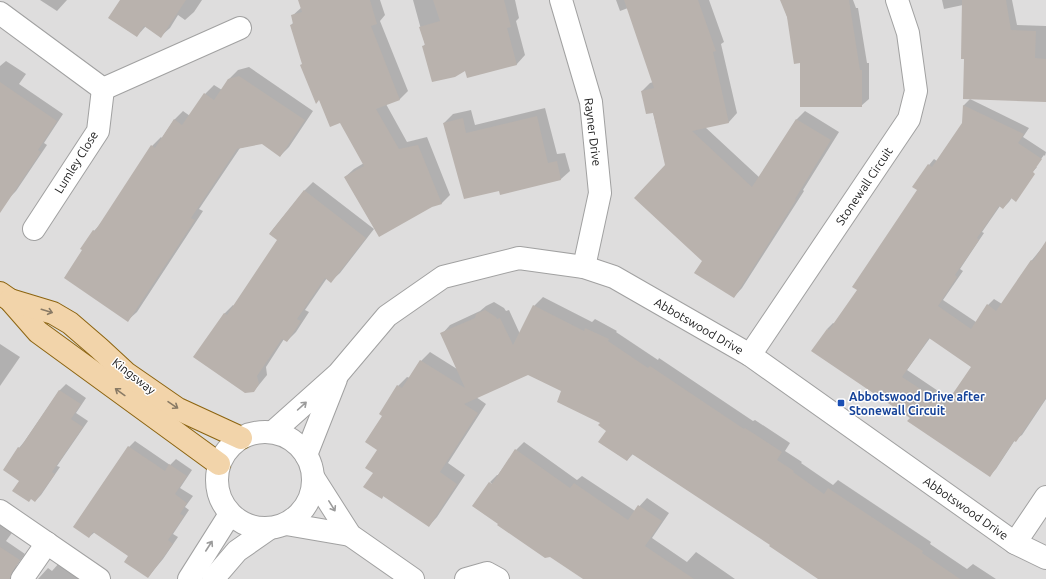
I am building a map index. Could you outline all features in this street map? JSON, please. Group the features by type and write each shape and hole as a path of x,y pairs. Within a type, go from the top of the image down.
{"main road":[{"name":"Kingsway","path":"5,296 53,313 70,323 100,348 126,373 178,408 241,438"},
{"name":"Kingsway","path":"5,296 38,332 219,464"}],"street":[{"name":"Rayner Drive","path":"561,0 591,102 600,193 584,267"},
{"name":"Stonewall Circuit","path":"750,355 909,119 916,91 908,33 896,0"},
{"path":"0,14 103,89 240,28"},
{"name":"Lumley Close","path":"34,229 98,131 103,89"},
{"name":"Abbotswood Drive","path":"274,432 338,374 387,316 443,277 519,258 584,267 614,277 750,355 1015,543 1046,558"},
{"name":"Abbotswood Drive","path":"306,455 338,374"},
{"path":"350,535 278,526 248,525 230,514 223,504 217,484 219,464 228,448 241,438 254,433 274,432 293,441 306,455 313,477 350,535 413,579"},
{"path":"213,579 237,551 304,509 311,495 313,477"},
{"path":"1015,543 1046,497"},
{"path":"0,511 99,579"},
{"path":"188,579 230,514"},
{"path":"22,579 47,543"},
{"path":"466,579 487,573 498,579"}],"shaded area":[{"path":"0,0 1046,0 1046,579 0,579"}],"building":[{"path":"120,0 186,0 161,38 144,26 137,37 108,18"},
{"path":"298,0 370,0 377,24 371,26 400,100 376,109 399,149 418,145 442,204 432,207 379,237 344,177 364,166 340,123 330,127 319,100 316,104 300,65 302,64 290,25 293,24 291,15 302,12"},
{"path":"433,0 504,0 511,27 507,28 517,65 467,78 465,71 455,77 432,82 422,46 425,45 419,27 440,21"},
{"path":"624,0 698,0 716,51 713,52 729,123 692,131 752,187 796,119 831,140 795,199 796,200 734,298 694,273 702,261 634,198 665,165 653,113 646,114 641,91 654,88"},
{"path":"780,0 849,0 860,70 862,70 862,107 800,107 800,63 794,64 787,17"},
{"path":"962,0 1006,0 1011,30 1036,31 1035,58 1046,59 1046,102 963,99 964,59 961,59"},
{"path":"239,76 305,120 280,157 262,144 237,149 191,218 195,220 128,322 64,278 82,250 80,249 93,230 95,231 151,145 155,148 174,119 182,125 204,93 214,100 228,79"},
{"path":"0,82 57,121 38,150 41,152 0,213"},
{"path":"963,105 1024,134 1018,143 1042,159 1033,172 1035,174 1016,202 1011,198 1003,209 999,206 977,238 979,240 955,275 957,277 938,306 971,329 987,304 996,311 1046,241 1046,398 1016,442 1014,441 990,477 907,421 910,418 811,351 827,329 829,330 857,290 852,287 917,190 912,187 928,164 932,167 962,123","holes":["929,338 971,367 945,405 902,377"]},
{"path":"537,116 548,163 557,161 561,180 500,195 499,191 464,199 443,123 463,118 466,133"},
{"path":"304,190 366,238 331,283 325,278 297,319 301,321 287,342 282,339 257,376 259,384 254,392 245,393 193,357 224,313 227,315 277,240 269,234"},
{"path":"533,305 584,331 585,328 609,339 608,341 648,368 650,366 744,429 745,428 782,452 777,460 824,494 828,488 923,551 922,553 960,579 818,579 769,546 770,545 632,454 627,461 598,442 606,431 598,425 600,423 557,402 561,391 528,375 464,404 478,413 440,472 457,484 429,527 383,496 382,499 363,487 373,473 365,468 377,450 365,442 382,416 379,414 397,385 402,388 420,360 465,388 440,333 475,318 476,314 485,310 497,319 500,318 513,345"},
{"path":"59,390 81,404 71,419 83,427 52,472 55,474 35,502 31,499 29,502 12,491 19,481 3,470 18,447 20,448"},
{"path":"128,446 165,471 169,464 187,476 175,494 187,503 180,514 184,516 168,540 173,544 148,578 124,562 128,556 93,532 89,538 73,527"},
{"path":"515,449 570,488 574,483 628,520 638,505 662,521 645,546 694,579 583,579 550,557 545,558 497,525 498,524 472,506 489,482 492,484"},
{"path":"0,547 20,560 12,572 10,579 0,579"}],"place":[{"name":"Abbotswood Drive after Stonewall Circuit","path":"841,403"}]}
